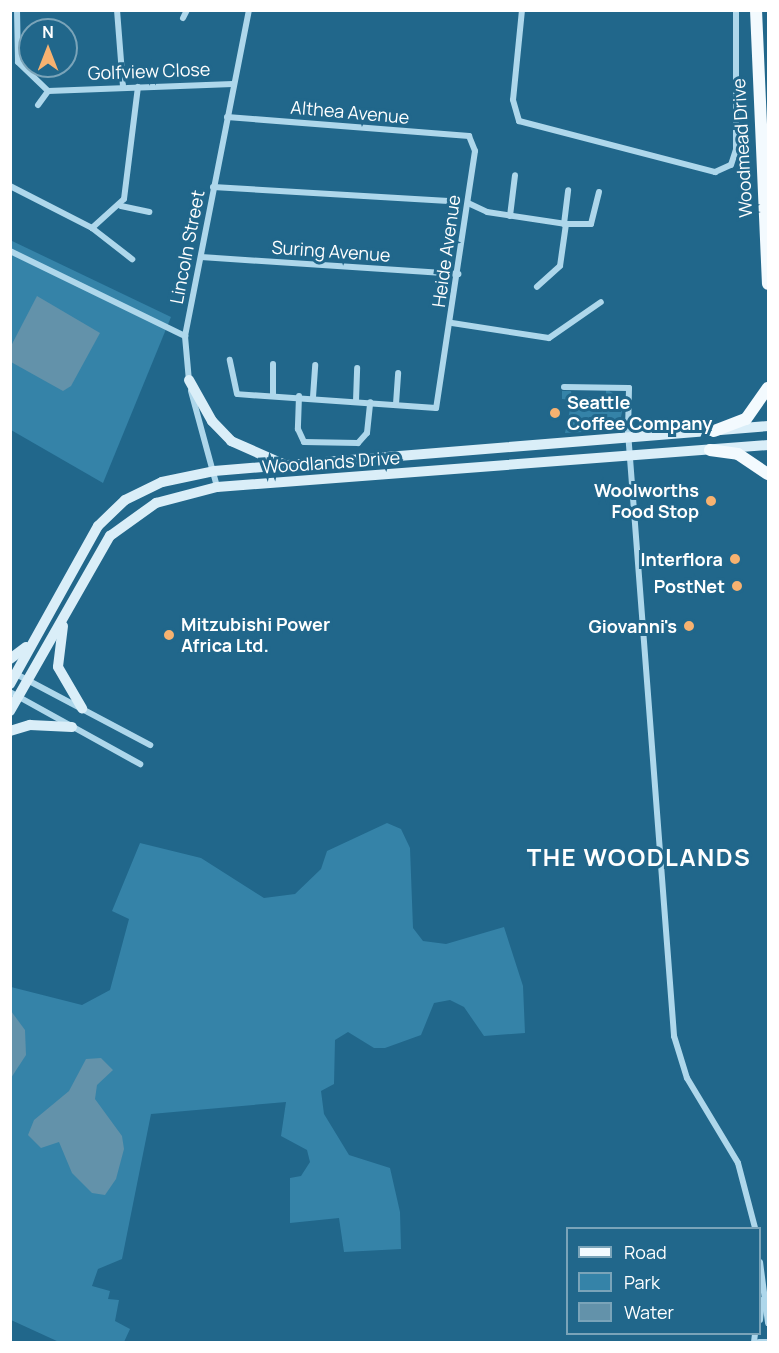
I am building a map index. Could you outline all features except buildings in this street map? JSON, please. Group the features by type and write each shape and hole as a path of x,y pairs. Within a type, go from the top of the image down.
{"main road":[{"name":"Woodmead Drive","path":"756,10 768,284"},
{"path":"189,380 212,421 231,441 252,455 294,467"},
{"path":"714,431 746,419 768,388"},
{"name":"Woodlands Drive","path":"13,679 85,544 111,512 162,482 214,471 294,467 628,440 768,426"},
{"name":"Woodlands Drive","path":"10,711 15,694 28,680 70,602 110,536 129,519 156,503 217,487 768,445"},
{"path":"710,450 738,454 768,474"},
{"path":"70,602 57,659 82,708"},
{"path":"10,659 33,640"},
{"path":"10,732 30,725 72,727"}],"street":[{"path":"17,10 18,62 48,91 38,105"},
{"path":"117,10 123,87"},
{"path":"183,18 187,10"},
{"name":"Lincoln Street","path":"217,487 189,380 185,336 249,10"},
{"path":"522,10 513,100 519,121 714,172 730,165 736,150 736,10"},
{"name":"Golfview Close","path":"48,91 233,84"},
{"path":"92,228 121,206 130,176 138,87"},
{"name":"Althea Avenue","path":"227,117 469,136"},
{"name":"Heide Avenue","path":"396,404 436,408 452,323 475,151 469,136"},
{"path":"510,216 515,175"},
{"path":"10,186 92,228 132,259"},
{"path":"213,187 449,201"},
{"path":"537,287 560,266 568,190"},
{"path":"468,203 510,216 565,224 591,224 599,192"},
{"path":"121,206 149,212"},
{"path":"10,251 185,336"},
{"name":"Suring Avenue","path":"201,257 458,274"},
{"path":"452,323 549,338 601,302"},
{"path":"230,360 234,392 396,404 399,373"},
{"path":"273,364 273,395"},
{"path":"313,397 315,365"},
{"path":"356,401 357,368"},
{"path":"564,387 629,388 628,440 674,1036 687,1078 738,1163 755,1227"},
{"path":"299,396 298,429 304,442 358,443 367,433 370,402"},
{"path":"13,679 28,680 150,745"},
{"path":"15,694 140,764"},
{"path":"761,1277 768,1323"},
{"path":"761,1306 763,1292"},
{"path":"759,1342 768,1342"}],"green space":[{"path":"10,240 171,317 103,483 11,430"},
{"path":"606,389 619,397 623,408 618,430 565,433 572,400 562,399 562,391 571,391 572,398 606,397"},
{"path":"387,823 401,829 410,848 413,928 423,941 446,944 504,927 523,986 525,1033 484,1036 464,1007 450,1000 434,1003 421,1035 385,1048 374,1048 348,1032 335,1040 334,1084 321,1091 324,1114 349,1155 390,1168 400,1212 401,1249 344,1252 339,1218 290,1223 290,1178 301,1176 310,1162 307,1150 281,1136 286,1102 151,1114 122,1259 98,1269 92,1286 110,1291 108,1299 119,1300 115,1321 130,1329 124,1342 59,1342 11,1320 11,987 82,1005 110,990 129,919 112,911 140,843 201,858 264,898 295,894 321,869 327,851"}],"water":[{"path":"37,296 100,333 71,386 63,391 11,362 11,346"},
{"path":"11,1011 25,1030 26,1055 11,1078"},
{"path":"101,1058 113,1070 97,1085 95,1099 122,1136 124,1149 116,1179 105,1195 92,1193 72,1173 59,1142 41,1148 28,1135 34,1120 69,1091 86,1059"}],"place":[{"name":"Seattle Coffee Company","path":"555,413"},
{"name":"Woolworths Food Stop","path":"711,501"},
{"name":"Interflora","path":"735,559"},
{"name":"PostNet","path":"737,586"},
{"name":"Giovanni's","path":"689,626"},
{"name":"Mitzubishi Power Africa Ltd.","path":"169,635"}],"district":[{"name":"THE WOODLANDS","path":"639,857"}]}
